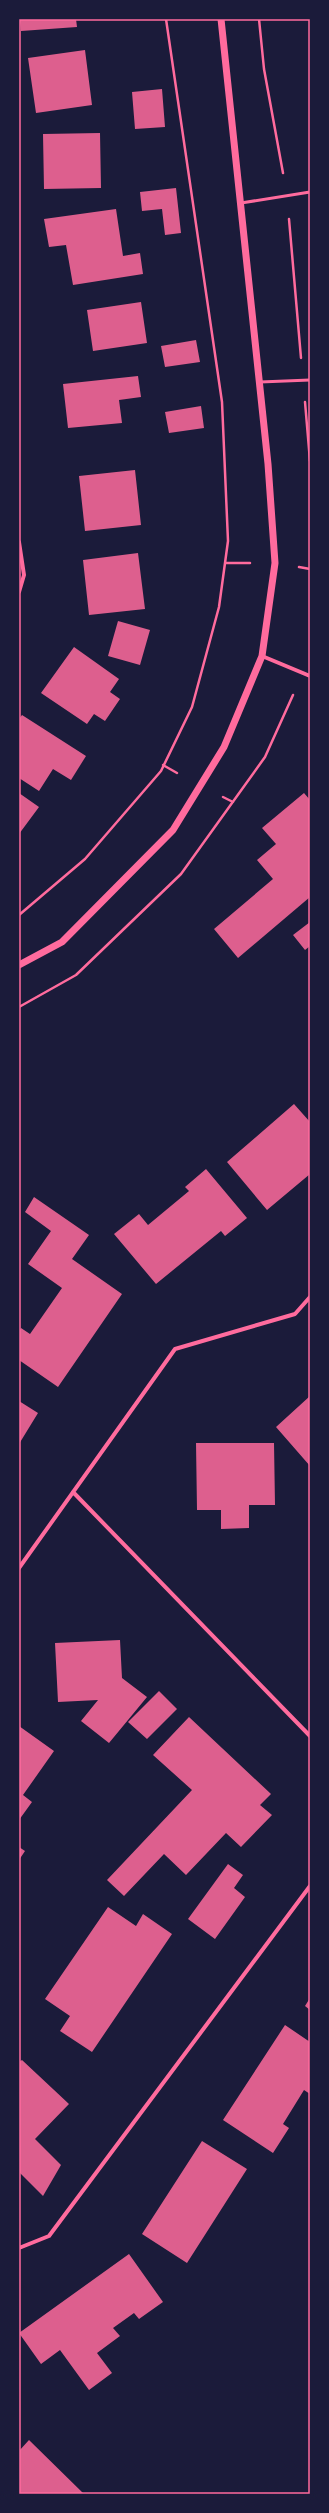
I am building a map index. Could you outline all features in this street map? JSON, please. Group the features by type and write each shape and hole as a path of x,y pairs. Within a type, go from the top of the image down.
{"street":[{"path":"19,965 62,942 173,830 224,747 262,656 275,563 260,382 220,19"},
{"path":"19,542 24,575 19,592"},
{"path":"262,656 310,676"},
{"path":"19,1568 175,1348 295,1314 310,1297"},
{"path":"73,1492 310,1736"},
{"path":"19,2248 49,2236 310,1886"}],"lane":[{"path":"240,203 310,192"},
{"path":"260,382 310,380"}],"path":[{"path":"19,915 85,859 161,771 192,707 218,607 228,541 222,402 166,19"},
{"path":"259,19 264,69 287,196 310,461"}],"building":[{"path":"20,19 76,19 77,27 21,31"},
{"path":"85,50 92,105 36,113 28,58"},
{"path":"162,89 165,127 135,129 132,92"},
{"path":"100,133 101,188 44,189 43,134"},
{"path":"176,188 181,233 165,235 162,209 142,211 140,192"},
{"path":"116,209 123,256 140,253 143,274 73,285 66,245 49,247 44,219"},
{"path":"141,302 147,343 93,351 87,310"},
{"path":"196,340 200,362 165,367 161,346"},
{"path":"138,376 141,397 119,400 122,423 68,428 63,384"},
{"path":"201,406 204,428 169,433 165,412"},
{"path":"135,470 141,525 85,531 79,476"},
{"path":"138,553 145,609 89,615 83,560"},
{"path":"118,621 150,630 140,665 108,656"},
{"path":"74,647 119,679 110,692 120,699 105,721 94,714 87,724 41,693"},
{"path":"22,715 86,756 71,780 53,769 39,791 19,778 19,719"},
{"path":"19,793 39,807 19,834"},
{"path":"304,793 310,800 310,897 238,958 214,929 273,879 257,860 276,844 262,828"},
{"path":"310,922 310,946 305,950 293,935"},
{"path":"294,1104 310,1122 310,1174 267,1210 227,1162"},
{"path":"206,1169 247,1218 225,1236 221,1231 156,1284 114,1234 139,1214 148,1225 189,1191 185,1187"},
{"path":"34,1197 89,1235 72,1259 122,1294 58,1387 19,1360 19,1332 21,1328 30,1334 62,1288 28,1264 51,1231 25,1212"},
{"path":"310,1396 310,1466 276,1427"},
{"path":"19,1401 38,1413 19,1444"},
{"path":"196,1443 274,1443 275,1505 249,1505 249,1528 221,1529 221,1510 197,1510"},
{"path":"120,1640 122,1678 147,1697 109,1743 81,1721 98,1700 58,1702 55,1643"},
{"path":"159,1691 177,1709 147,1739 128,1722"},
{"path":"189,1717 271,1794 260,1805 272,1815 241,1847 226,1833 186,1875 164,1854 124,1896 107,1880 192,1790 153,1755"},
{"path":"19,1726 54,1751 23,1795 32,1802 19,1820"},
{"path":"19,1847 25,1851 19,1860"},
{"path":"228,1864 243,1875 234,1888 245,1897 215,1939 188,1919"},
{"path":"108,1907 136,1926 143,1914 172,1934 92,2052 60,2031 70,2016 45,1999"},
{"path":"310,1998 310,2010 305,2006"},
{"path":"285,2025 310,2042 310,2094 304,2090 283,2124 289,2128 273,2153 223,2120"},
{"path":"22,2060 69,2104 35,2139 61,2165 43,2196 19,2172 19,2062"},
{"path":"202,2141 247,2169 187,2263 142,2234"},
{"path":"129,2254 163,2302 139,2319 134,2313 113,2328 120,2336 97,2353 112,2373 89,2390 60,2350 41,2364 19,2333"},
{"path":"29,2440 84,2494 19,2494 19,2451"}]}
